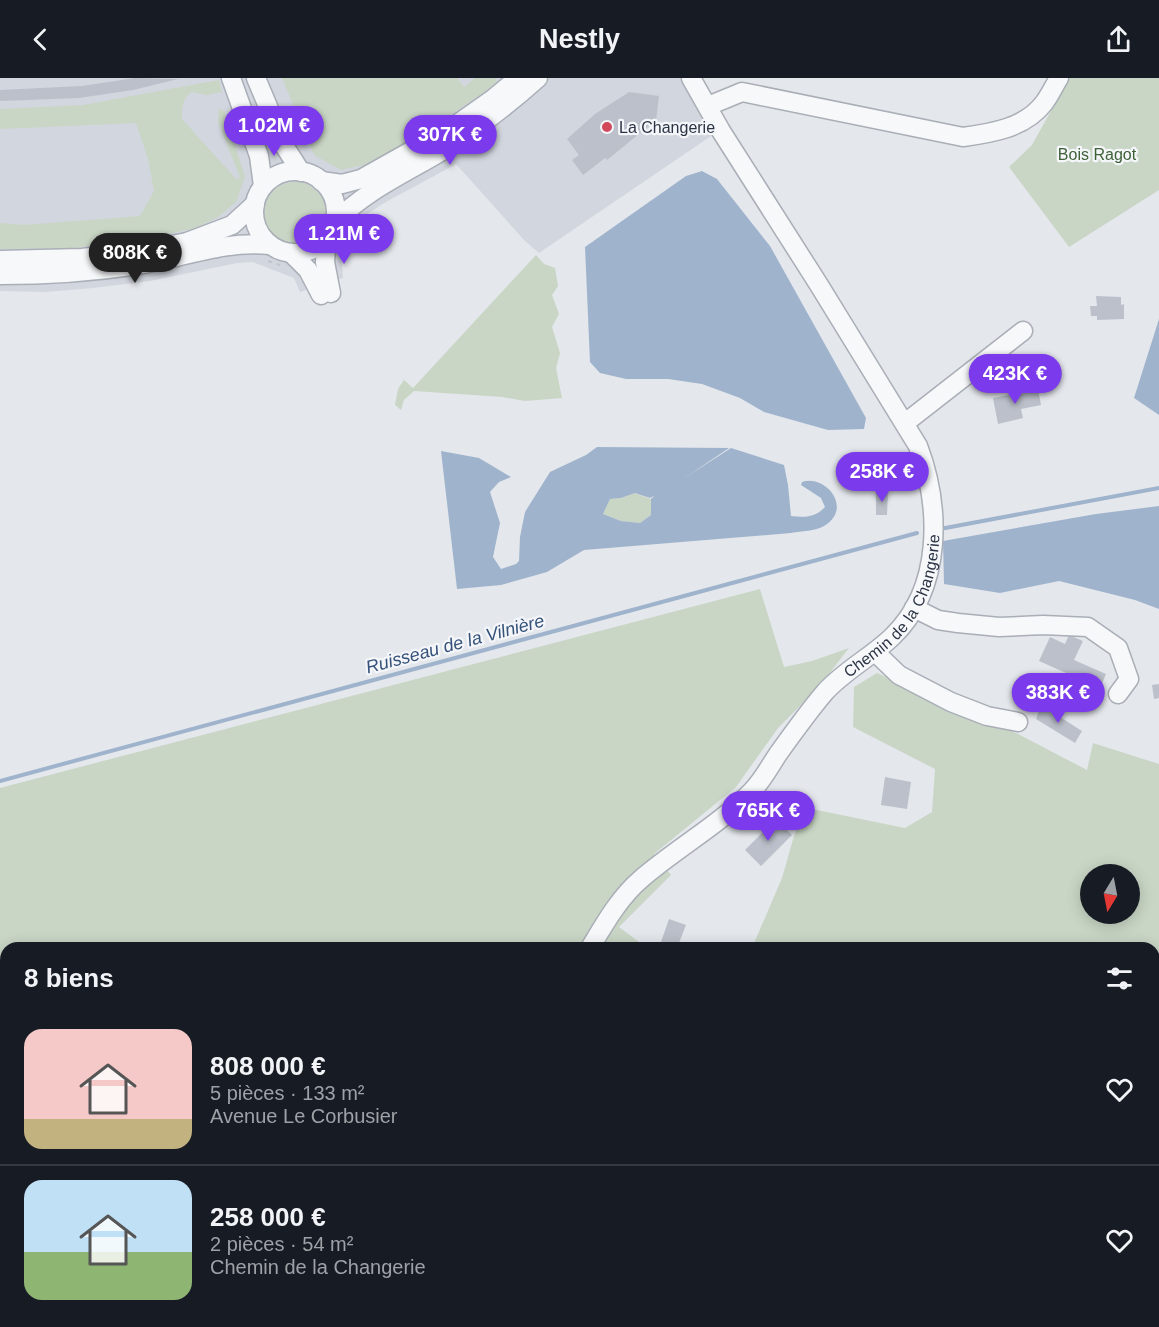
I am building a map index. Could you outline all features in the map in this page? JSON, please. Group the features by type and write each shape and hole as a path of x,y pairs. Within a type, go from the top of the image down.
{"street":[{"path":"231,78 259,156 263,186"},
{"path":"256,78 285,147 301,172"},
{"path":"518,78 450,129 361,179 342,184 321,181 301,172 280,174 263,186 255,204 254,213 257,226 263,238 280,250 291,253 311,249 356,201 462,137 538,78"},
{"name":"Chemin de la Changerie","path":"594,942 612,911 641,879 695,840 753,790 790,736 825,692 839,678 893,636 914,608 930,563 934,537 934,512 927,469 918,446 721,131 691,78"},
{"path":"708,106 742,92 963,137 994,133 1018,124 1043,105 1059,78"},
{"path":"291,253 308,270 326,294 326,262 336,213 333,198 321,181"},
{"path":"0,260 82,258 135,252 187,242 232,225 255,204"},
{"path":"0,274 103,270 150,263 232,245 270,244"},
{"path":"905,423 1023,331"},
{"path":"914,608 938,620 958,623 999,627 1043,625 1088,627 1118,648 1129,680 1118,694"},
{"path":"875,652 898,675 951,702 987,716 1018,722"}],"shaded area":[{"path":"0,78 690,78 714,134 539,253 524,240 456,164 384,203 360,219 341,254 343,278 300,292 294,278 253,262 237,263 150,281 93,288 45,292 0,291"}],"green space":[{"path":"282,78 457,78 464,87 475,78 496,78 497,83 417,138 364,165 341,170 314,155"},
{"name":"Bois Ragot","path":"1069,78 1159,78 1159,190 1069,247 1009,167 1032,145"},
{"path":"219,80 222,92 207,95 191,92 182,107 182,119 237,180 240,177 218,122 219,109 224,111 245,177 236,202 218,217 196,228 144,239 72,248 0,249 0,223 24,225 140,216 154,191 148,159 136,123 0,129 0,109 83,105"},
{"path":"295,182 307,184 317,191 324,201 326,213 324,225 317,235 307,242 295,244 283,242 273,235 266,225 264,213 266,201 273,191 283,184"},
{"path":"536,255 544,264 555,268 558,286 552,295 559,314 552,327 560,353 556,368 562,398 525,401 502,397 414,391 404,400 401,410 395,405 398,389 404,380 413,388"},
{"path":"635,493 651,499 651,515 640,523 621,521 603,514 610,499"},
{"path":"760,589 784,667 812,661 849,648 818,688 778,728 736,787 654,854 671,875 619,927 639,942 0,942 0,788"},
{"path":"877,673 1018,734 1087,770 1093,743 1159,764 1159,942 755,942 782,878 794,836 807,808 905,828 932,812 935,769 853,727 854,687"}],"water":[{"path":"702,171 717,179 770,246 866,418 864,429 828,430 764,412 740,398 702,384 668,379 626,379 600,373 590,362 585,247 686,176"},
{"path":"1159,319 1159,415 1134,398"},
{"path":"597,447 729,448 686,477 731,448 784,465 791,516 810,516 825,507 821,498 801,485 802,482 811,481 827,488 833,494 836,510 833,519 813,530 584,550 547,572 501,585 457,589 441,451 479,458 511,477 499,482 490,492 500,523 493,557 501,569 519,561 520,537 525,512 550,472 586,455","holes":["635,493 650,498 654,496 651,499 651,515 640,523 621,521 603,514 610,499"]},
{"path":"1159,506 1159,609 1135,600 1059,581 1000,593 944,584 943,541 1096,514"}],"building":[{"path":"135,78 178,79 133,90 79,98 0,101 0,90 82,86"},
{"name":"La Changerie","path":"629,92 659,96 656,120 607,160 605,158 583,175 572,160 579,155 567,139 595,114"},
{"path":"1096,296 1121,297 1121,305 1124,304 1124,319 1097,320 1097,316 1091,316 1090,306 1097,306"},
{"path":"1038,389 1041,405 1021,409 1023,418 998,424 993,398"},
{"path":"876,492 888,492 887,515 876,515"},
{"path":"1069,635 1083,641 1074,660 1106,674 1100,688 1039,661 1050,637 1065,644"},
{"path":"1159,684 1159,698 1154,699 1152,685"},
{"path":"1041,705 1082,731 1075,743 1036,719"},
{"path":"885,777 911,782 907,809 881,805"},
{"path":"776,819 792,835 761,866 745,850"},
{"path":"669,919 686,925 679,942 661,942"}],"waterway":[{"name":"Ruisseau de la Vilnière","path":"940,529 1159,488"},
{"name":"Ruisseau de la Vilnière","path":"0,781 917,533"}],"place":[{"name":"La Changerie","path":"607,127"}]}
